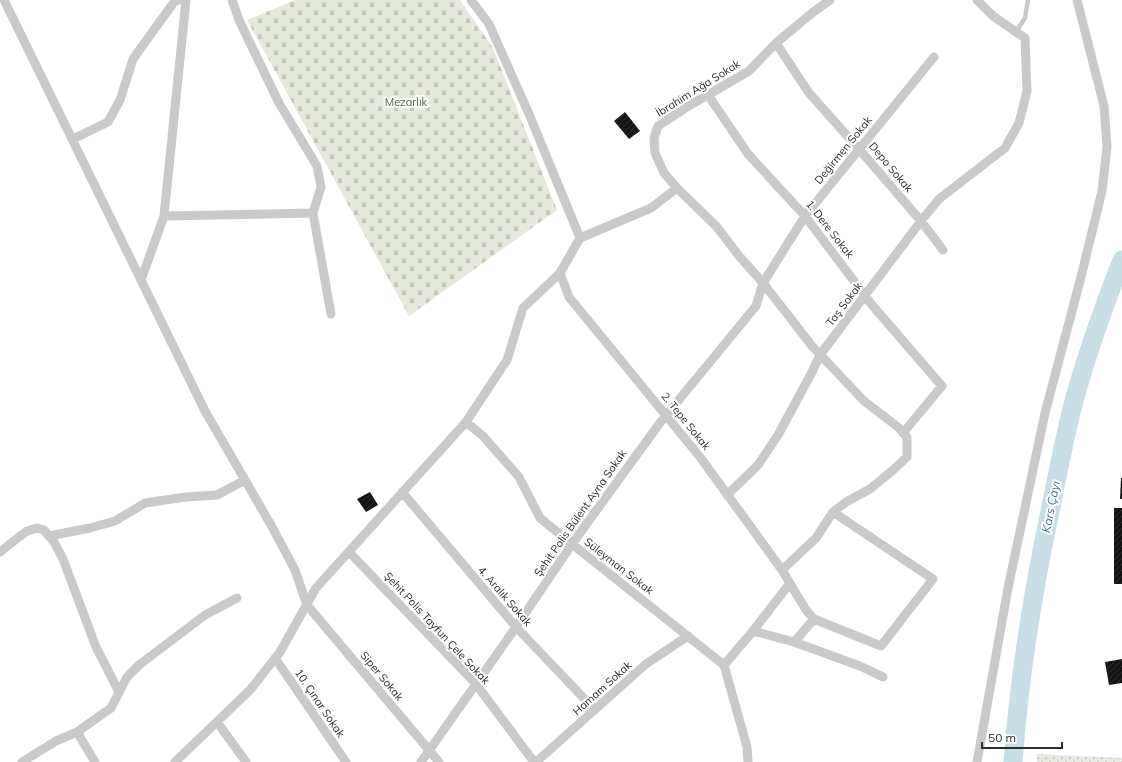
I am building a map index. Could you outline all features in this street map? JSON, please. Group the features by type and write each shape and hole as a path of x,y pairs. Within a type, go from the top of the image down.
{"street":[{"path":"73,139 108,122 120,100 134,59 174,2 178,0"},
{"path":"141,280 164,216 186,0"},
{"path":"232,0 239,20 279,103 317,166 321,187 313,213 331,314"},
{"path":"471,0 489,24 529,114 580,238"},
{"name":"İbrahim Ağa Sokak","path":"677,188 664,173 655,153 654,138 658,126 687,107 749,71 776,43 830,0"},
{"path":"977,0 993,16 1016,32"},
{"path":"977,762 1008,588 1045,412 1102,191 1107,147 1104,106 1077,0"},
{"path":"3,2 73,139 205,410 295,570 306,605"},
{"name":"Taş Sokak","path":"728,495 758,465 778,435 820,355 921,221 940,199 1005,148 1019,123 1027,91 1025,38 1016,32"},
{"name":"Depo Sokak","path":"776,43 809,93 921,221 943,250"},
{"name":"Değirmen Sokak","path":"763,283 805,216 934,57"},
{"name":"1. Dere Sokak","path":"708,95 748,154 805,216 872,305 942,386 903,433"},
{"path":"175,762 250,690 280,652 316,588 466,422 507,360 523,308 560,273 580,238 651,208 677,188 717,227 820,355 864,401 898,427 907,437 907,457 894,470 870,489 846,502 832,512 816,538 782,570"},
{"path":"164,216 313,213"},
{"name":"2. Tepe Sokak","path":"560,273 569,297 700,457 782,570 806,610 814,619"},
{"name":"Şehit Polis Bülent Ayna Sokak","path":"421,762 516,627 572,544 659,424 756,306 763,283"},
{"name":"Süleyman Sokak","path":"466,422 483,436 519,477 540,518 724,665"},
{"path":"49,536 90,528 115,520 145,503 186,497 217,495 245,480"},
{"name":"4. Aralık Sokak","path":"402,492 516,627 595,710"},
{"path":"794,642 814,619 881,646 933,579 832,512"},
{"path":"1,549 27,531 37,528 44,530 54,542 64,559 96,647 119,692"},
{"name":"Şehit Polis Tayfun Çele Sokak","path":"348,552 476,684 535,762"},
{"path":"748,762 747,747 724,665 753,631 790,583"},
{"path":"22,762 56,741 77,732 111,708 127,677 139,665 205,615 237,598"},
{"name":"Siper Sokak","path":"306,605 439,762"},
{"path":"753,631 794,642 860,666 883,677"},
{"name":"Hamam Sokak","path":"535,762 646,664 688,636"},
{"name":"10. Çınar Sokak","path":"275,658 346,762"},
{"path":"217,722 246,762"},
{"path":"77,732 95,762"}],"lane":[{"path":"1016,32 1025,18 1028,0"}],"green space":[{"name":"Mezarlık","path":"295,0 460,0 493,48 557,210 409,316 247,20"},
{"path":"1037,754 1122,758 1122,762 1037,762"}],"building":[{"path":"625,112 640,131 629,139 614,121"},
{"path":"1121,478 1122,499 1120,499"},
{"path":"370,492 378,505 366,512 357,499"},
{"path":"1114,508 1122,508 1122,584 1114,584"},
{"path":"1122,659 1122,683 1109,685 1105,662"}],"waterway":[{"name":"Kars Çayı","path":"1013,762 1019,700 1032,608 1064,444 1084,365 1122,260"}]}
